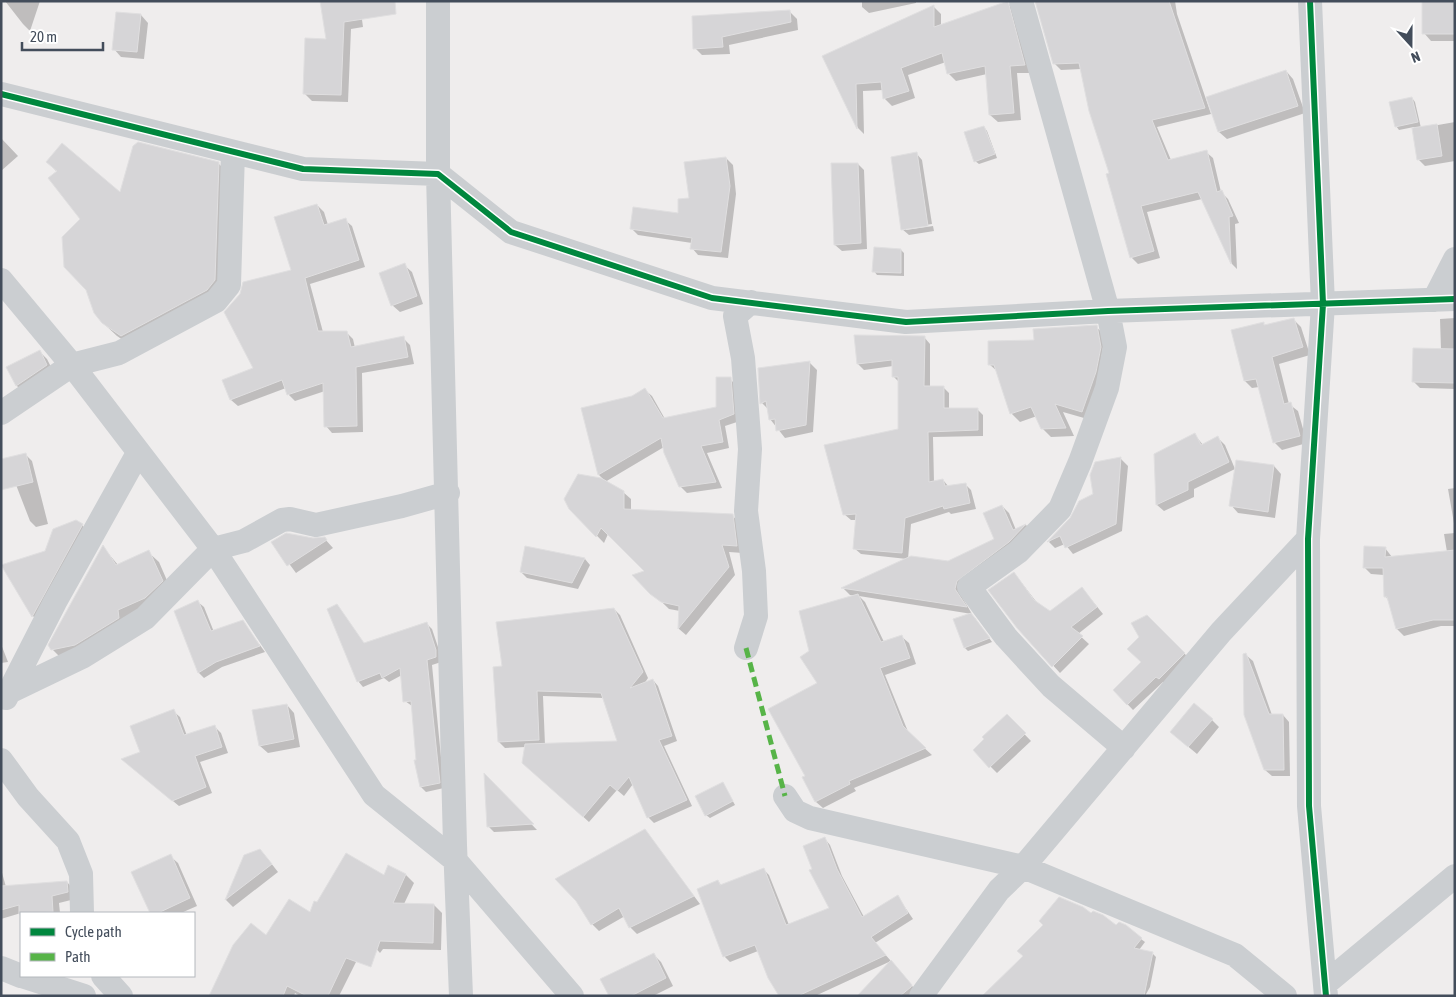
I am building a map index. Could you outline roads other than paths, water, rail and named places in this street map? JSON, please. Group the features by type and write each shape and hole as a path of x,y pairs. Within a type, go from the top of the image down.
{"street":[{"path":"438,1 438,174 461,996"},
{"path":"1021,1 1108,311 1116,347 1107,388 1080,462 1060,509 1018,552 968,587 1006,637 1051,686 1124,748"},
{"path":"1310,1 1323,304 1308,539 1309,806 1326,990"},
{"path":"1,94 303,169 438,174 511,232 712,298 906,322 1108,311 1445,299 1455,259"},
{"path":"1,413 72,365 119,353 216,301 229,285 233,152"},
{"path":"1,280 72,365 213,549 374,795 456,861 572,996"},
{"path":"746,648 756,616 754,571 746,511 750,449 743,358 735,316 751,302"},
{"path":"4,699 55,602 138,453"},
{"path":"4,699 82,657 145,618 213,549 244,541 282,520 290,519 316,525 402,506 448,493"},
{"path":"921,996 999,890 1023,867 1221,632 1308,539"},
{"path":"1,760 28,797 68,841 80,874 82,912"},
{"path":"785,796 795,811 810,818 1023,867 1235,955 1285,996"},
{"path":"1326,990 1455,876"},
{"path":"1,968 20,975"},
{"path":"25,977 84,996"},
{"path":"104,977 121,996"}]}
